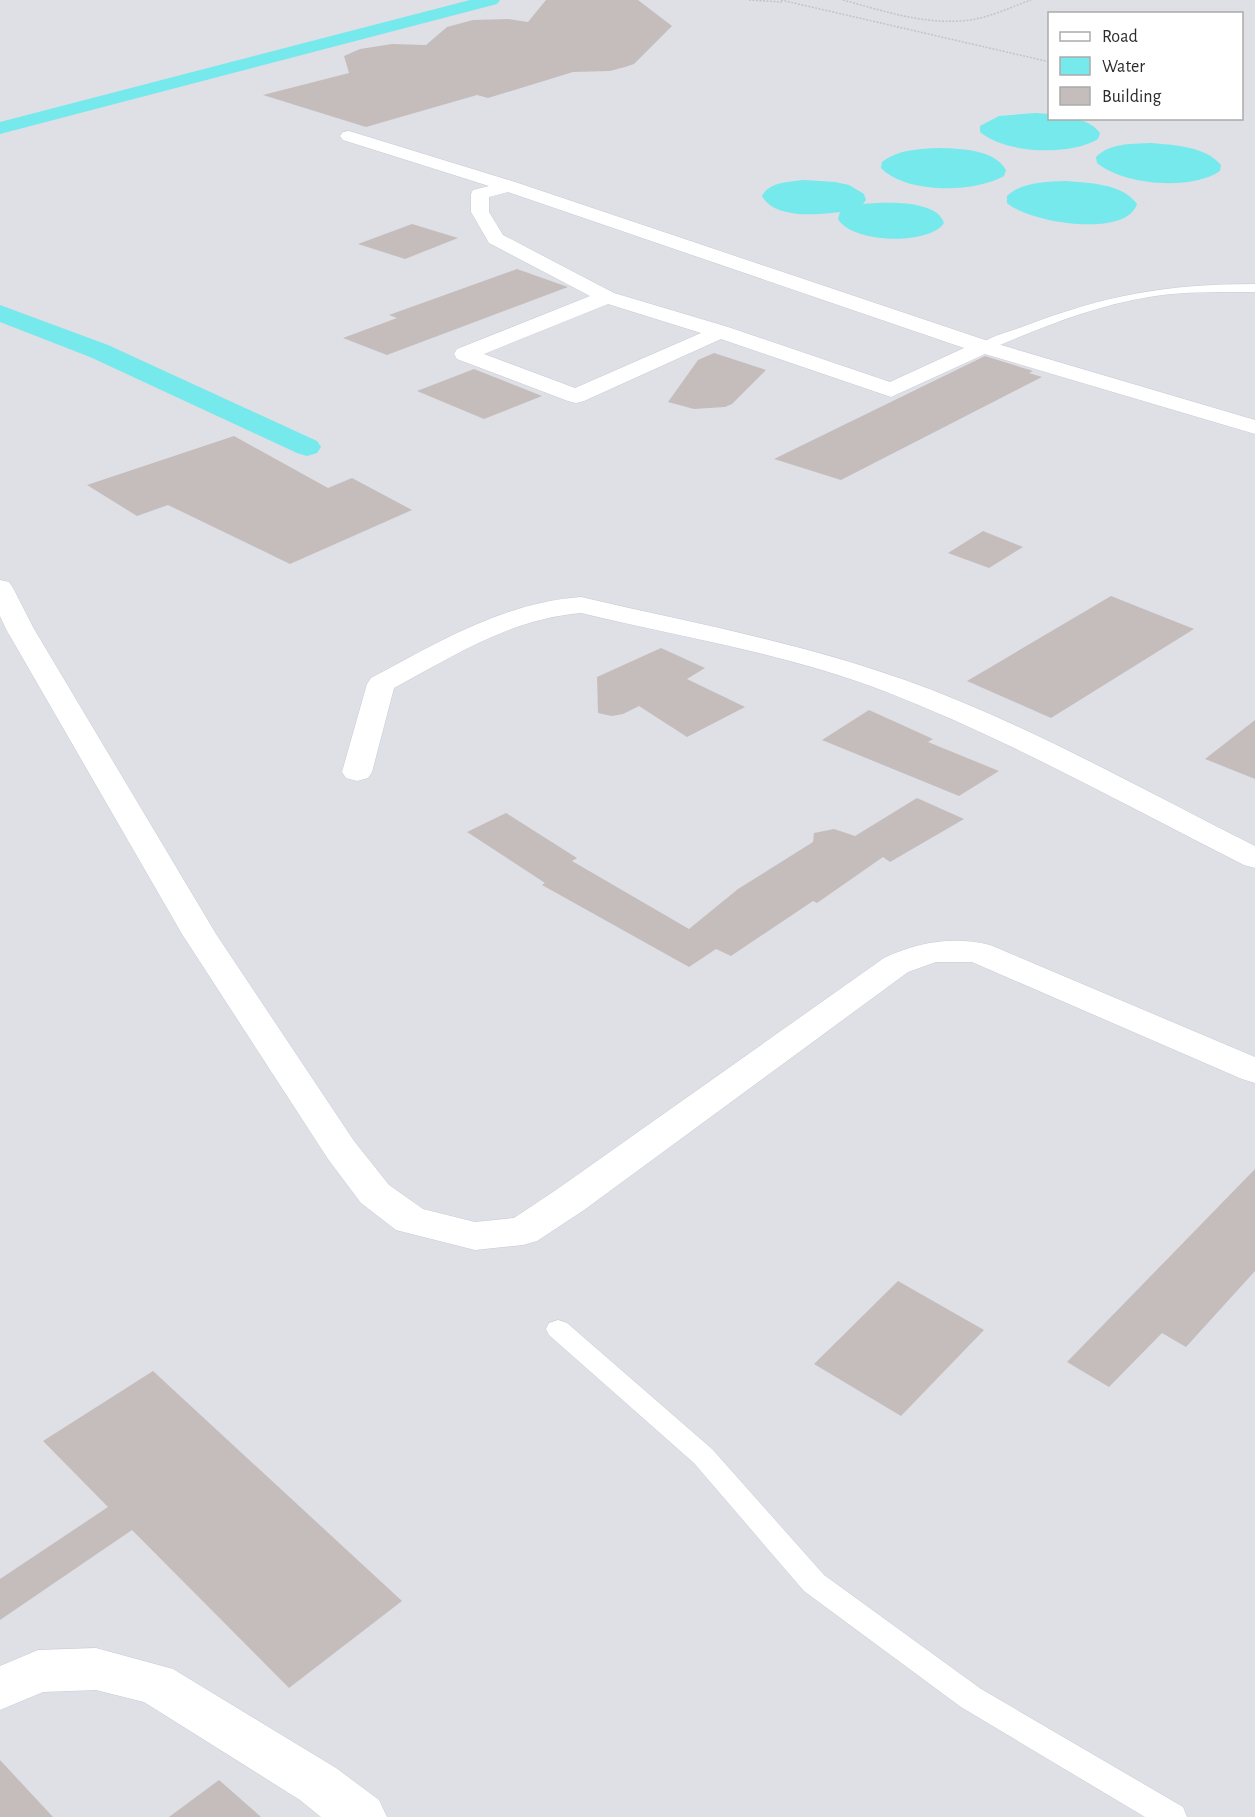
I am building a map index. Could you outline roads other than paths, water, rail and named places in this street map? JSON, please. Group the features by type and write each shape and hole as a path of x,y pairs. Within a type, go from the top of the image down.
{"street":[{"path":"349,136 509,186 983,347 1252,423"},
{"path":"509,186 480,194 480,212 496,239 608,297 891,390 983,347"},
{"path":"608,297 465,354 576,396 720,332"},
{"path":"0,588 10,626 199,934 341,1150 375,1194 410,1220 476,1236 523,1230 570,1200 896,965 918,954 941,949 978,952 1255,1071"},
{"path":"357,772 381,684 473,636 526,613 547,607 581,605 812,659 893,685 1012,735 1255,858"},
{"path":"0,1689 38,1671 50,1670 96,1669 156,1684 318,1784 361,1817"}],"lane":[{"path":"983,347 1048,320 1137,296 1181,290 1255,288"},
{"path":"558,1329 703,1456 814,1583 971,1698 1172,1817"}],"water":[{"path":"1048,114 1048,120 1084,121 1100,133 1098,139 1071,148 1038,150 1021,148 1005,145 980,132 980,126 999,116"},
{"path":"1150,143 1198,150 1221,165 1220,171 1192,181 1157,183 1123,176 1097,163 1096,157 1108,149 1121,145"},
{"path":"940,148 985,154 1001,163 1006,170 1004,176 976,186 941,188 907,183 892,177 881,168 882,162 895,154 910,150"},
{"path":"803,180 849,185 864,194 866,200 863,204 896,203 921,206 939,215 944,223 936,230 923,235 890,239 873,237 846,227 838,219 840,212 797,214 786,212 776,209 762,196 774,185"},
{"path":"1065,181 1114,188 1131,197 1137,204 1129,215 1115,221 1076,224 1035,216 1007,203 1007,196 1020,188 1034,184"}],"waterway":[{"path":"0,128 491,0"},
{"path":"0,313 99,351 307,447"}]}
